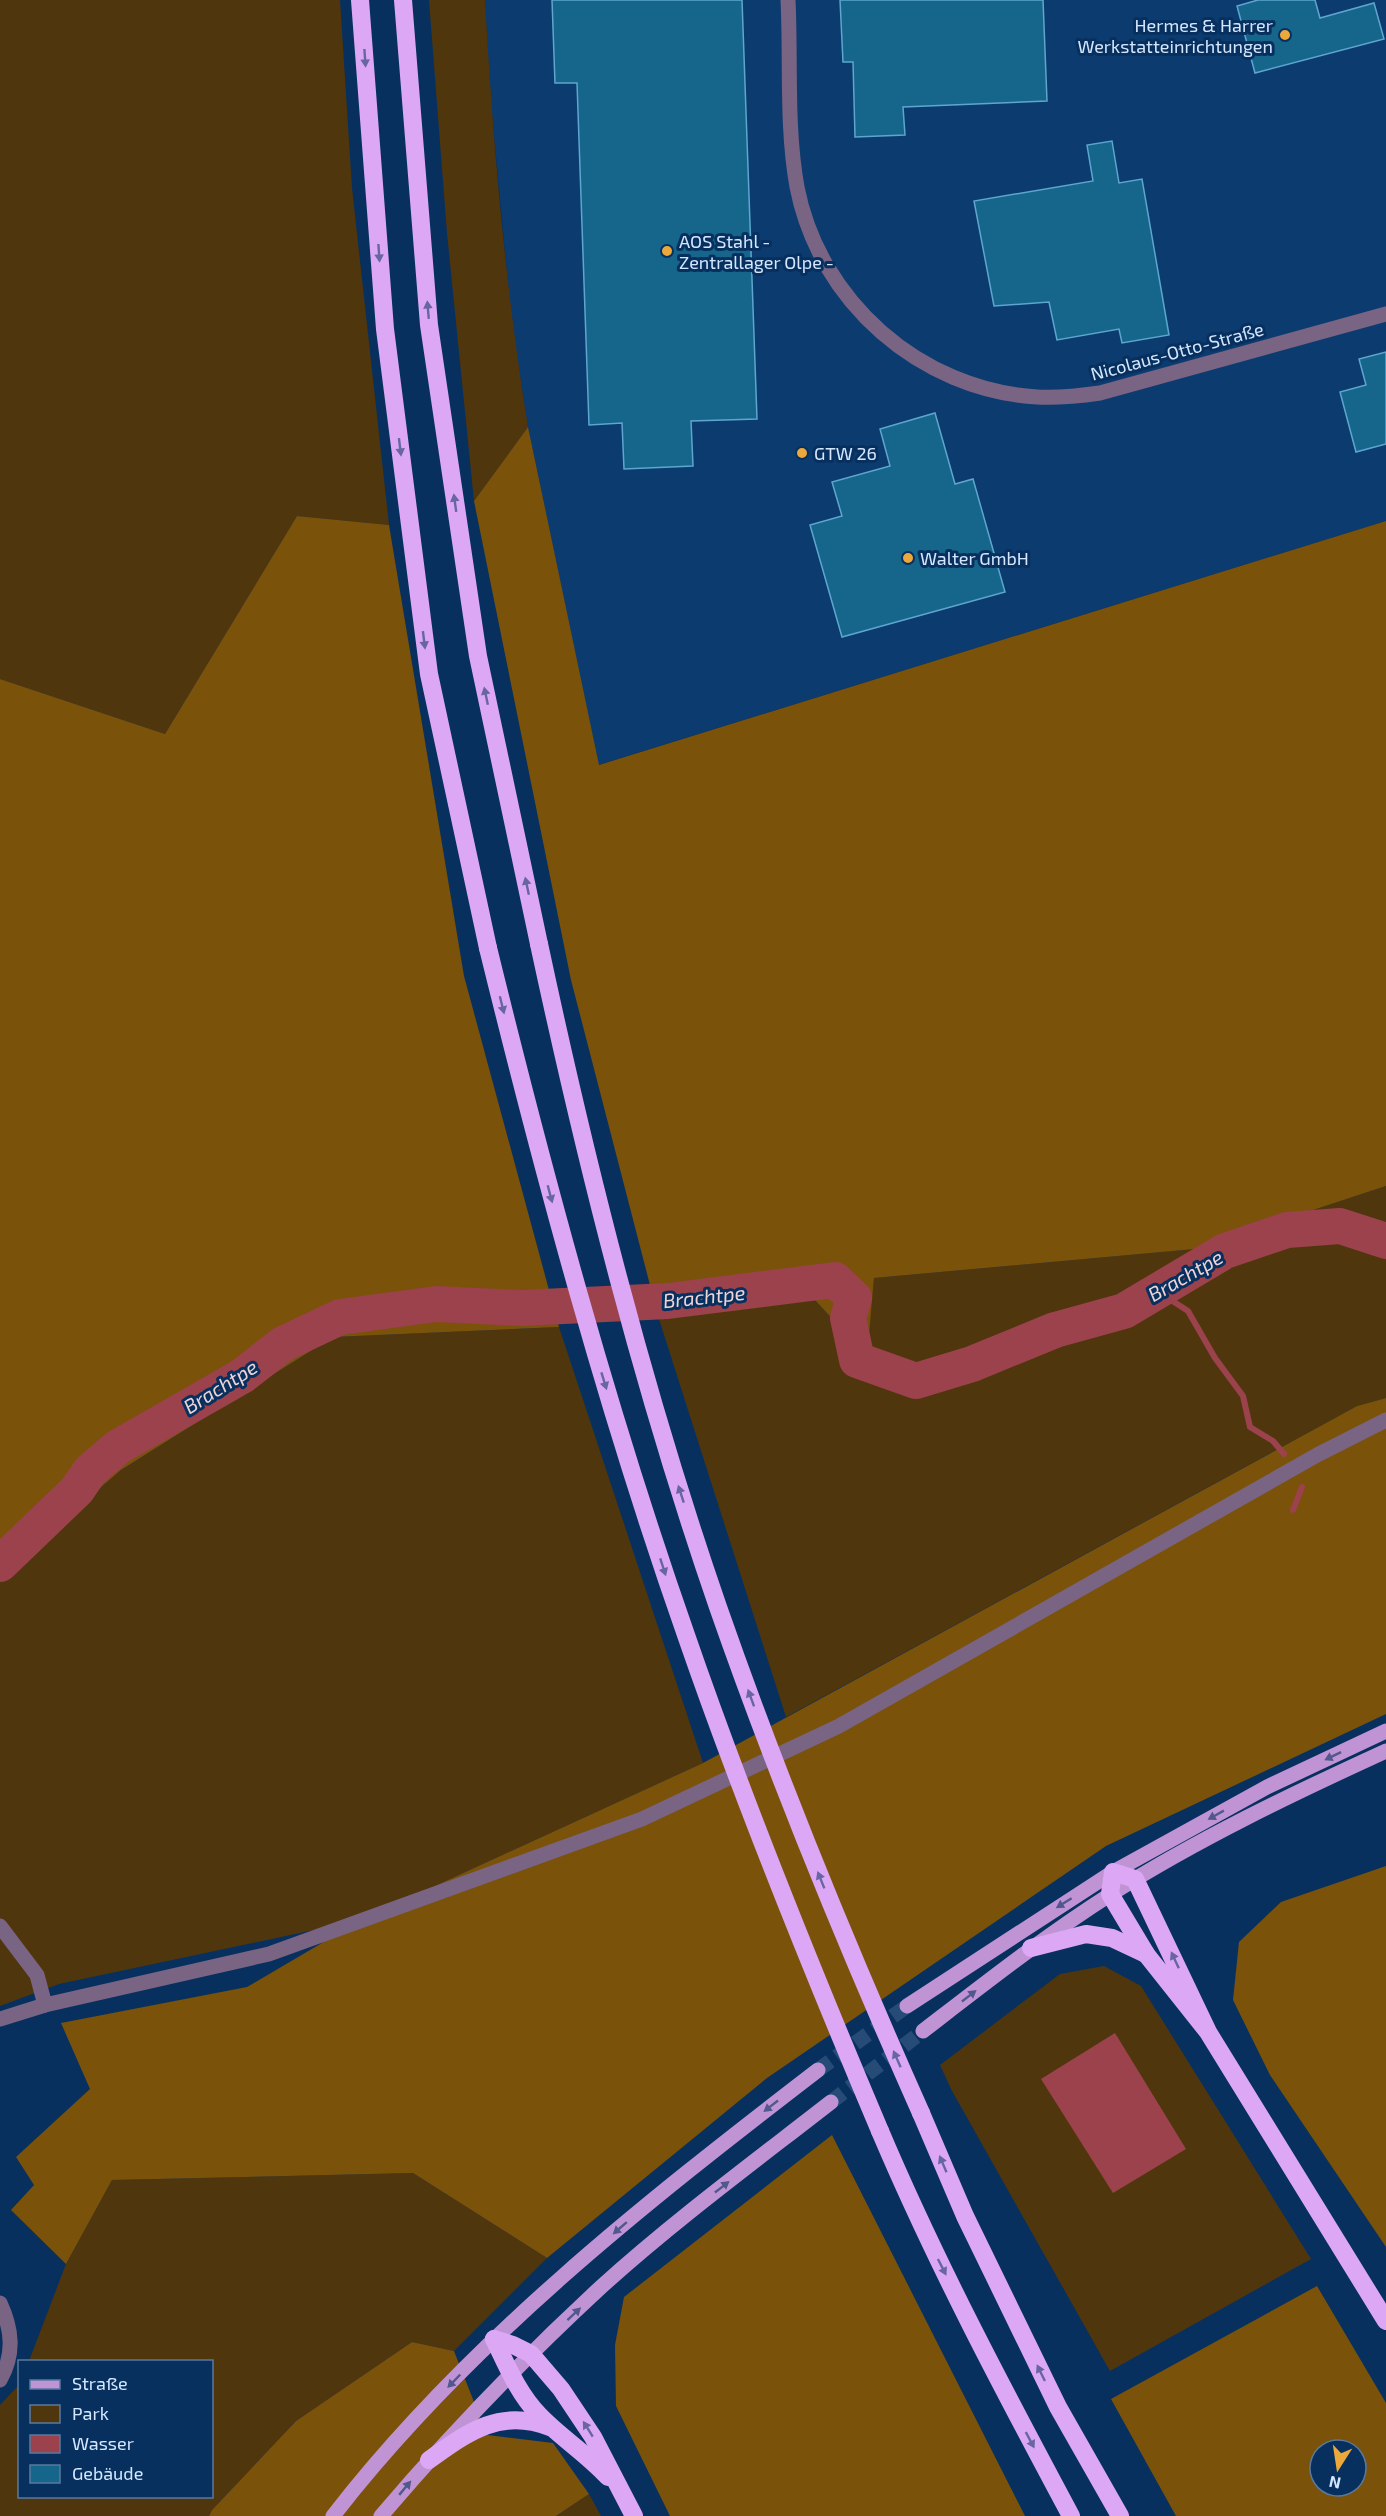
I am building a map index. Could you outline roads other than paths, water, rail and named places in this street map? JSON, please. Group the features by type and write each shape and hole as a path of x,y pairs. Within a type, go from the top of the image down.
{"highway":[{"path":"360,0 385,329 429,674 488,948 530,1122 577,1293 629,1464 674,1599 745,1801 810,1967 921,2225 1071,2516"},
{"path":"403,0 429,326 478,656 568,1078 603,1222 655,1408 717,1604 813,1861 965,2216 1058,2407 1120,2516"},
{"path":"1208,2032 1146,1954 1110,1894 1113,1872 1135,1879 1208,2032 1386,2321"},
{"path":"1031,1948 1086,1934 1112,1938 1146,1954"},
{"path":"495,2339 513,2344 531,2354 578,2412 607,2461 634,2516"},
{"path":"495,2339 510,2373 528,2403 552,2428 592,2460 626,2499"},
{"path":"429,2460 460,2438 490,2423 518,2419 552,2428"}],"main road":[{"path":"907,2006 978,1957 1113,1872 1267,1787 1386,1731"},
{"path":"923,2031 1031,1948 1110,1894 1275,1802 1386,1750"},
{"path":"333,2516 370,2468 495,2339 664,2189 818,2070"},
{"path":"381,2516 429,2460 510,2373 602,2287 696,2207 831,2102"}],"street":[{"name":"Nicolaus-Otto-Straße","path":"788,0 791,144 798,188 813,237 831,273 865,318 911,355 942,373 1000,392 1035,397 1068,398 1100,393 1386,314"},
{"path":"0,2019 45,2005 269,1954 642,1819 839,1726 1317,1455 1386,1420"},
{"path":"0,1926 37,1975 45,2005"},
{"path":"0,2303 8,2322 12,2350 9,2364 0,2380"}],"water":[{"path":"1115,2033 1186,2149 1113,2193 1041,2079"}],"waterway":[{"name":"Brachtpe","path":"0,1564 77,1490 90,1471 118,1447 242,1376 283,1344 340,1317 436,1304 522,1308 668,1301 835,1280 854,1298 848,1318 857,1360 916,1381 972,1364 1055,1330 1124,1311 1225,1251 1287,1230 1340,1226 1386,1241"},
{"path":"1157,1291 1188,1311 1215,1358 1243,1396 1250,1427 1273,1441 1284,1454"},
{"path":"1293,1510 1302,1487"}],"tunnel":[{"path":"818,2070 907,2006"},
{"path":"831,2102 923,2031"}],"place":[{"name":"Hermes & Harrer Werkstatteinrichtungen","path":"1285,35"},
{"name":"AOS Stahl - Zentrallager Olpe -","path":"667,251"},
{"name":"GTW 26","path":"802,453"},
{"name":"Walter GmbH","path":"908,558"}]}
